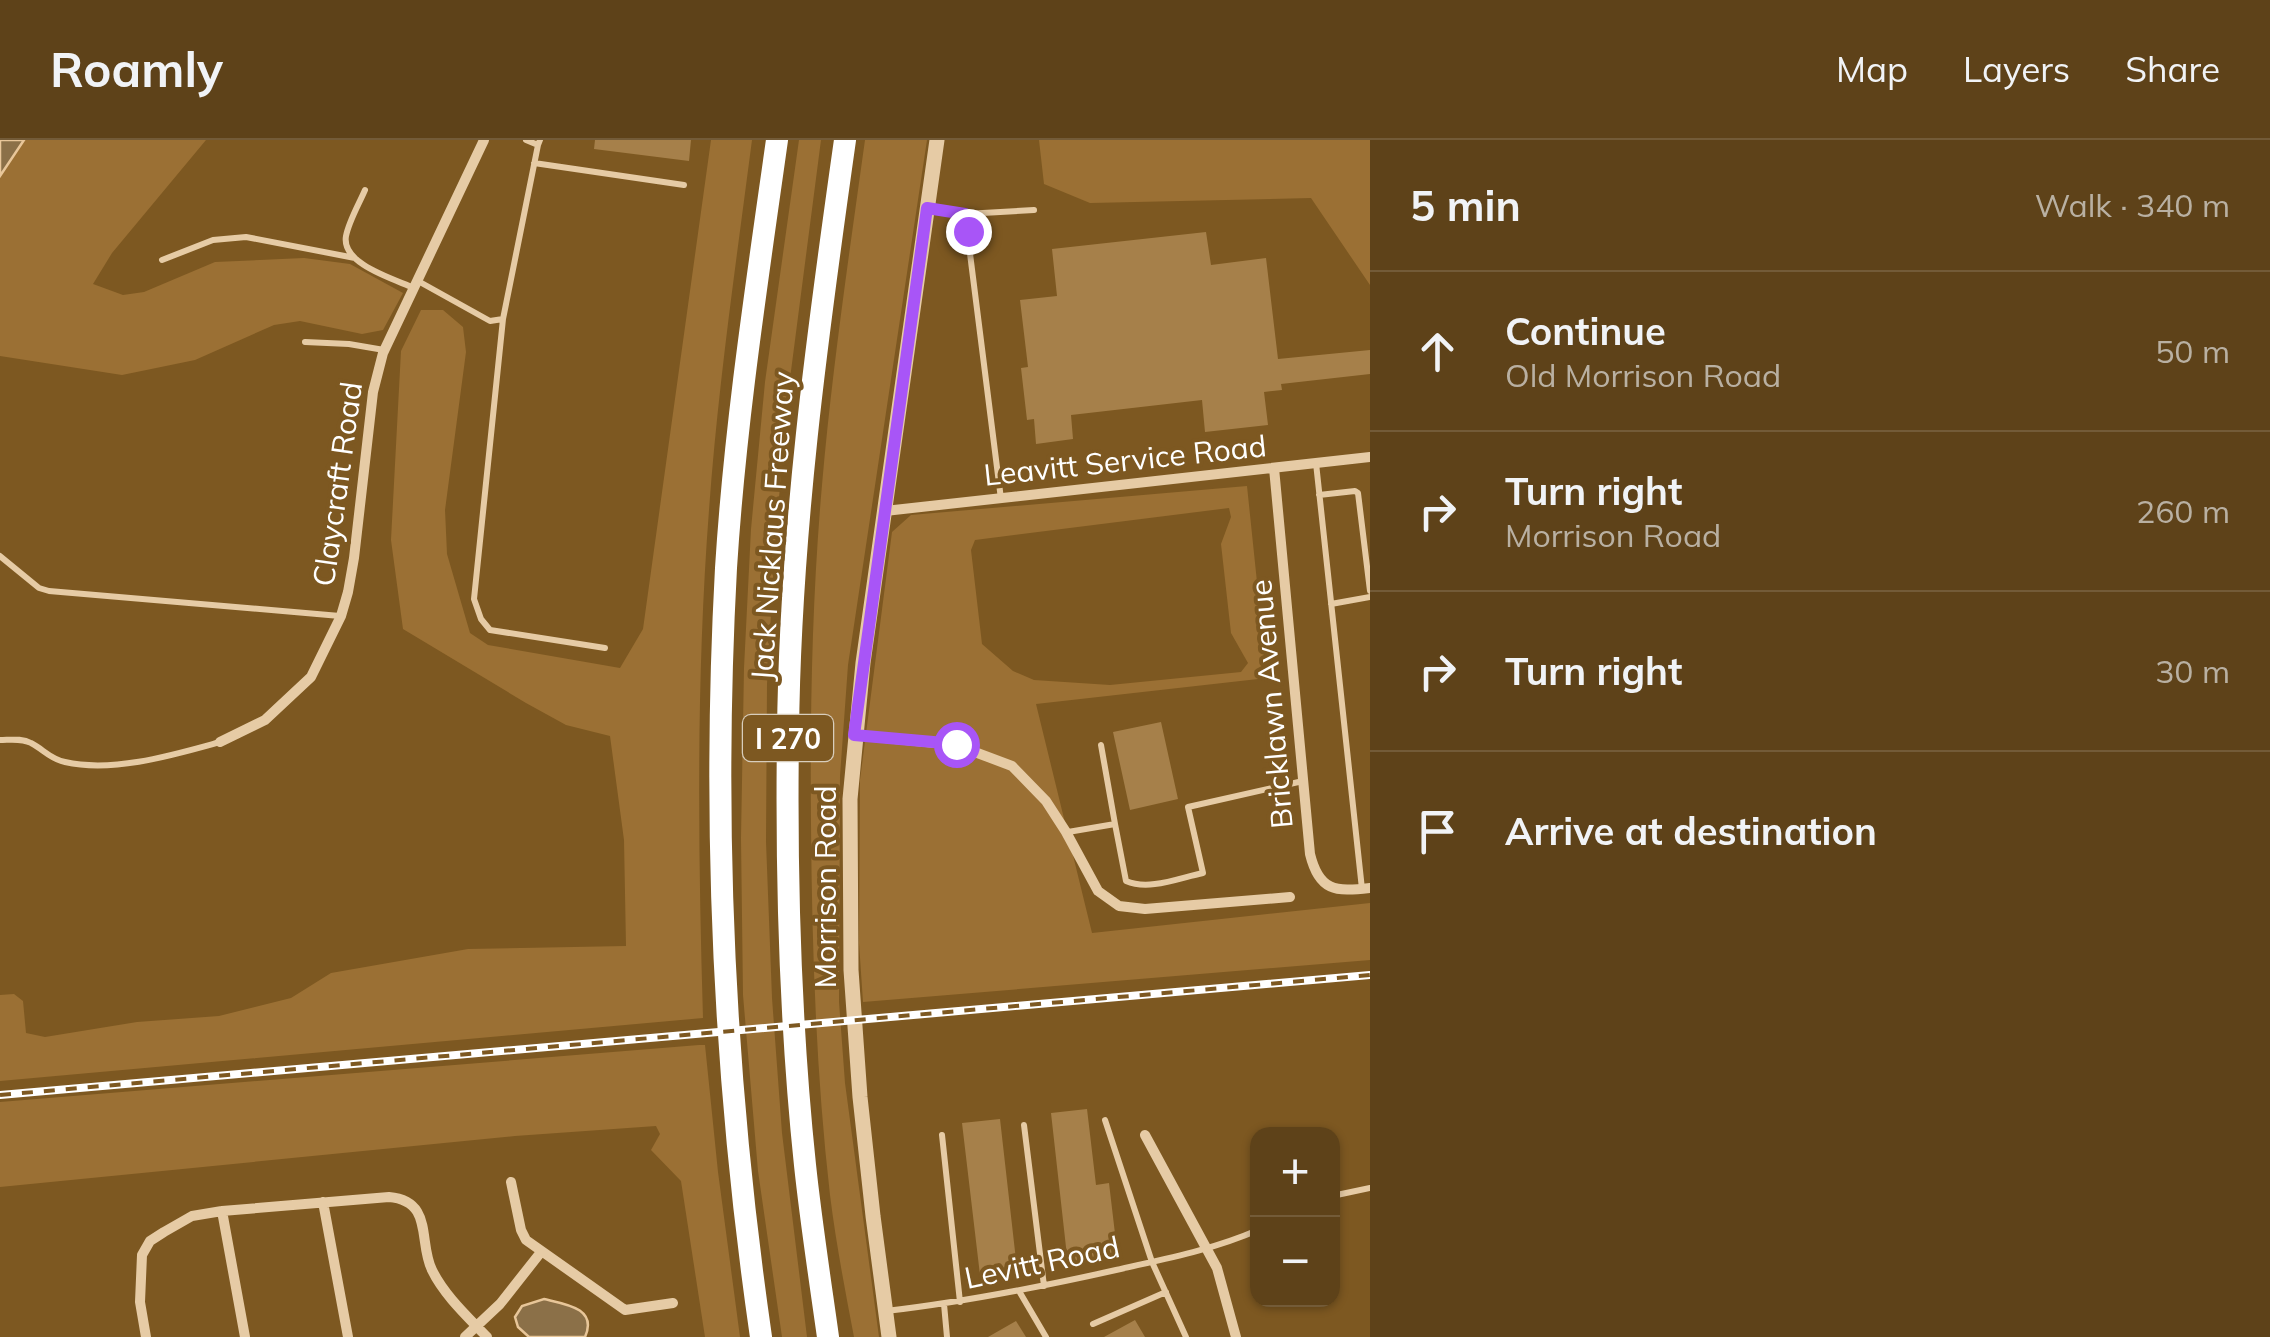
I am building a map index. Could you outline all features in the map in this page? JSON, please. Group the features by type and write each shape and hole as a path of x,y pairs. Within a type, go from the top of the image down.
{"highway":[{"name":"Jack Nicklaus Freeway","path":"760,1337 738,1168 728,1032 721,913 720,753 726,567 740,414 777,140"},
{"name":"Jack Nicklaus Freeway","path":"828,1337 805,1164 796,1047 789,916 788,734 802,474 845,140"}],"street":[{"name":"Claycraft Road","path":"220,742 265,720 311,677 341,616 354,558 373,392 385,350 484,140"},
{"name":"Morrison Road","path":"889,1337 860,1097 848,858 854,735 937,140"},
{"name":"Leavitt Service Road","path":"885,511 1370,457"},
{"name":"Bricklawn Avenue","path":"1274,468 1310,854 1315,874 1326,886 1366,888"},
{"path":"854,735 956,744 1012,766 1046,801 1098,891 1119,906 1145,909 1290,896"},
{"path":"1145,1135 1216,1268 1236,1337"},
{"path":"511,1182 520,1230 540,1252 625,1310 673,1303"},
{"path":"146,1337 140,1302 142,1255 150,1241 192,1216 389,1197 403,1198 414,1206 431,1269 487,1337"},
{"path":"324,1202 348,1337"},
{"path":"222,1211 244,1337"},
{"path":"465,1337 500,1304 540,1252"}],"lane":[{"path":"526,140 539,142 503,319 474,599 490,630 604,648"},
{"path":"534,163 684,185"},
{"path":"365,190 346,238 354,258 371,270 417,285 490,321 503,319"},
{"path":"927,208 965,214 1034,210"},
{"path":"965,214 1001,498"},
{"path":"162,260 213,240 246,236 354,258"},
{"path":"306,342 385,350"},
{"path":"1316,463 1366,888"},
{"path":"1320,495 1358,493 1370,594 1331,604"},
{"path":"0,556 39,588 49,591 341,616"},
{"path":"0,740 30,742 52,758 79,764 169,756 220,742"},
{"path":"1101,746 1126,881 1130,884 1146,886 1203,873 1188,806 1304,781"},
{"path":"1066,832 1115,824"},
{"path":"1105,1120 1152,1262 1186,1337"},
{"path":"1024,1125 1044,1286"},
{"path":"942,1135 960,1302"},
{"path":"1340,1194 1370,1188"},
{"name":"Levitt Road","path":"885,1311 1044,1286 1206,1249 1250,1233"},
{"path":"1018,1290 1046,1337"},
{"path":"1093,1324 1166,1292"},
{"path":"944,1304 947,1337"}],"shaded area":[{"path":"0,140 24,140 0,176"},
{"path":"24,140 206,140 112,253 93,284 123,295 144,292 215,262 304,258 350,264 403,293 383,330 362,334 300,321 274,325 195,360 122,375 0,356 0,176"},
{"path":"711,140 752,140 717,417 705,573 699,764 703,1018 0,1081 0,995 14,994 23,1001 26,1033 45,1037 137,1022 219,1016 291,998 331,973 468,949 626,946 624,840 610,736 566,725 403,629 391,540 401,351 421,310 443,310 463,327 466,352 445,510 447,554 470,633 488,645 620,668 643,629"},
{"path":"799,140 821,140 788,394 775,544 767,684 766,842 782,1133 807,1337 782,1337 758,1171 743,995 741,838 751,529 765,382"},
{"path":"865,140 927,140 848,665 840,776 839,1002 845,1083 879,1337 854,1337 832,1213 818,1057 812,871 811,698 819,527 836,356"},
{"path":"1039,140 1370,140 1370,285 1311,198 1090,203 1044,184"},
{"path":"1247,486 1267,678 1036,704 1092,933 1370,903 1370,960 863,1002 859,943 860,780 892,532 911,515","holes":["1229,508 1231,517 1221,544 1231,633 1248,663 1241,672 1110,685 1034,680 1013,671 982,644 971,550 975,540"]},
{"path":"705,1045 740,1337 705,1337 681,1181 651,1150 660,1134 656,1126 515,1136 0,1187 0,1102"},
{"path":"544,1299 583,1314 588,1327 585,1337 529,1337 518,1327 515,1317 522,1306"}],"building":[{"path":"595,140 691,140 689,161 594,149"},
{"path":"1206,232 1211,265 1266,258 1278,359 1370,350 1370,374 1281,384 1282,390 1264,392 1268,425 1205,432 1202,400 1071,415 1073,439 1036,444 1034,419 1027,420 1021,368 1028,367 1020,300 1057,296 1052,249"},
{"path":"1161,722 1178,799 1130,810 1113,732"},
{"path":"1087,1109 1096,1185 1109,1183 1118,1259 1068,1265 1051,1113"},
{"path":"1000,1119 1017,1269 980,1275 962,1123"},
{"path":"1135,1320 1145,1337 1104,1337"},
{"path":"1016,1321 1026,1337 988,1337"}],"railway":[{"path":"0,1095 1370,975"}],"route":[{"path":"956,744 854,735 927,208 965,214 968,231"}]}
